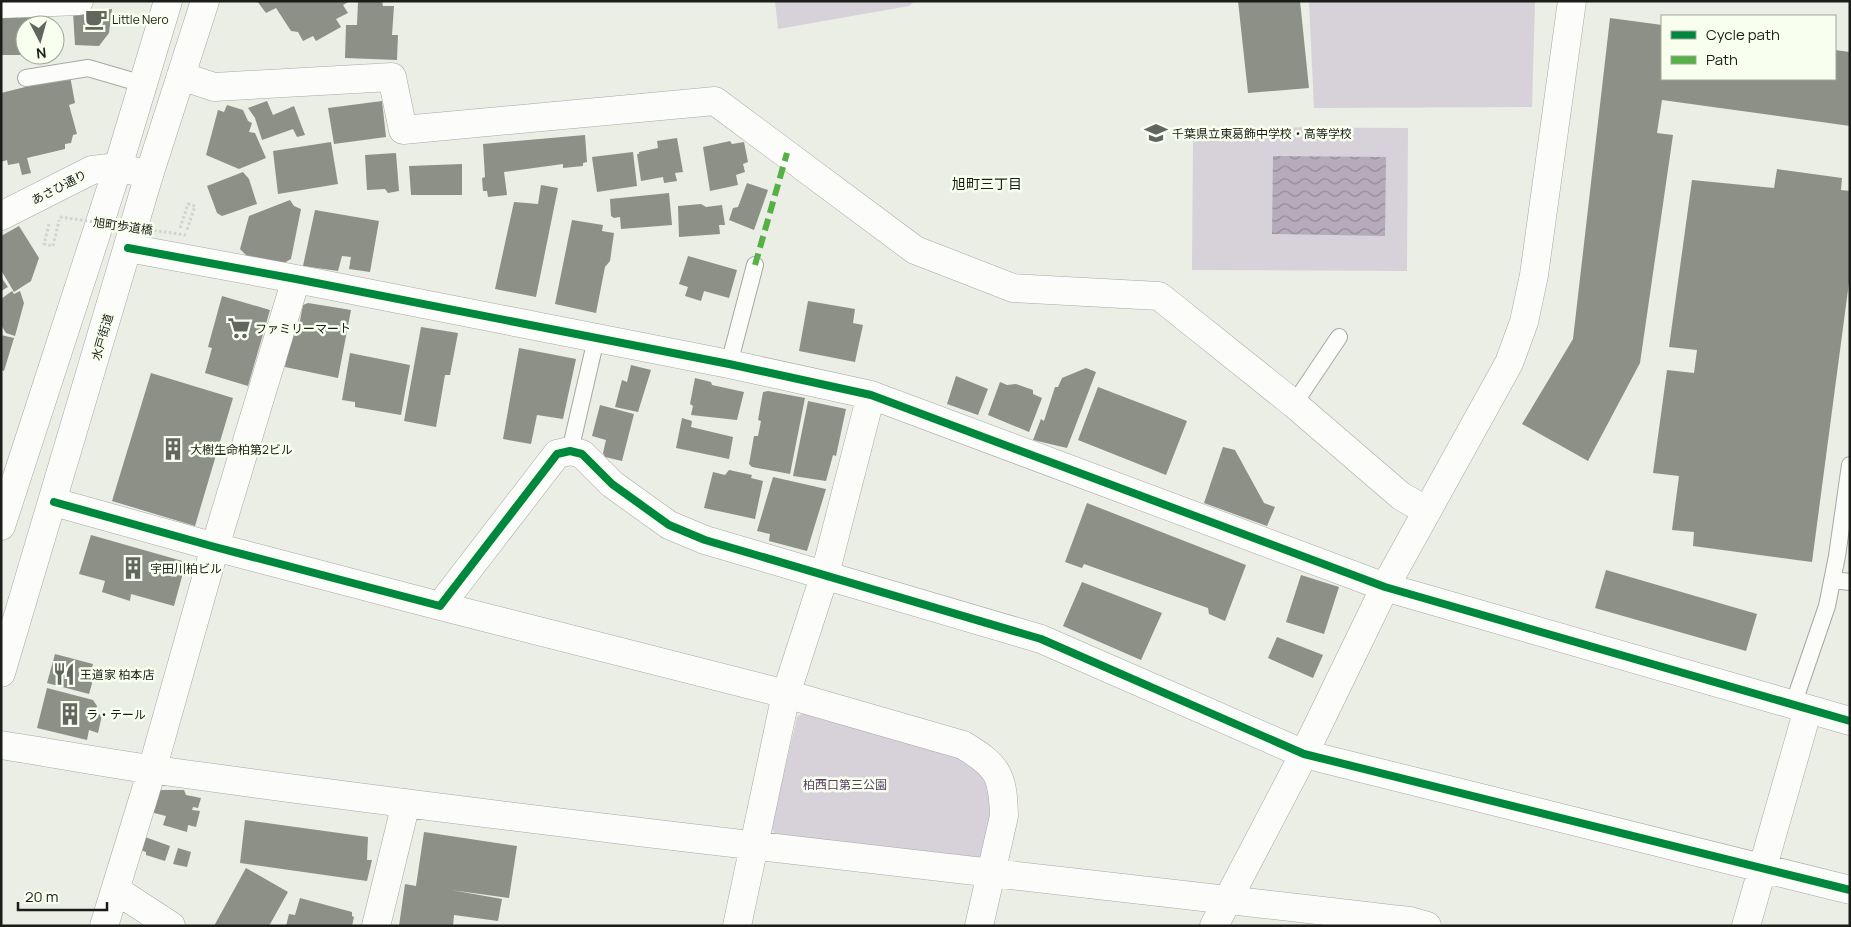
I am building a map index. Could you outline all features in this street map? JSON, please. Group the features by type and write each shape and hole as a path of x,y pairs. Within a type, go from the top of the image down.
{"main road":[{"path":"1,4 79,1"},
{"path":"1,526 118,167 168,1"},
{"name":"水戸街道","path":"1,674 54,502 149,175 206,1"},
{"path":"1214,926 1304,754 1385,587 1509,363 1524,322 1534,275 1572,1"},
{"path":"181,76 214,87 392,77 403,130 715,101 915,250 1013,288 1159,296 1294,404 1401,496 1427,511"},
{"name":"あさひ通り","path":"1,216 92,170 118,167 149,175"},
{"path":"128,248 296,279 596,340 729,364 871,395 1385,587 1850,721"},
{"path":"104,926 152,770 215,547 296,279"},
{"path":"737,926 756,845 786,694 825,574 871,395"},
{"path":"440,606 557,454 570,451 582,454 612,484 669,525 705,540 1041,639 1304,754 1850,890"},
{"path":"54,502 215,547 786,694 963,745 982,757 999,773 1003,797 1004,816 979,926"},
{"path":"1746,926 1764,868 1800,707"},
{"path":"1,746 152,770 406,803 992,874 1410,921 1427,926"},
{"path":"376,926 406,803"},
{"path":"116,890 171,926"}],"lane":[{"path":"26,78 88,68 143,84"},
{"path":"729,364 755,265"},
{"path":"1294,404 1339,337"},
{"path":"570,451 596,340"},
{"path":"1800,707 1827,606 1850,465"},
{"path":"1832,580 1850,582"}],"path":[{"path":"111,20 116,20"}],"green space":[{"path":"775,1 915,1 909,6 778,29"},
{"path":"1309,1 1535,1 1532,107 1314,108"},
{"path":"1230,127 1408,128 1407,271 1192,270 1193,138 1230,138"},
{"name":"柏西口第三公園","path":"809,709 977,763 994,799 987,852 974,860 779,839 771,828 797,717"}],"water":[{"path":"1273,156 1386,157 1385,236 1272,234"}],"building":[{"path":"257,1 350,1 343,5 348,13 336,19 341,27 316,41 313,36 303,41 298,32 291,31 276,8 266,13"},
{"path":"358,1 382,1 383,6 394,6 392,35 398,35 397,60 345,58 346,25 357,25"},
{"path":"1238,1 1300,1 1309,88 1248,93"},
{"path":"112,9 109,33 99,46 75,45 73,12"},
{"path":"1,18 15,18 15,55 1,55"},
{"path":"1610,18 1661,25 1661,80 1836,80 1836,50 1850,52 1850,126 1662,100 1657,133 1673,135 1640,363 1588,461 1522,424 1573,339"},
{"path":"70,76 75,103 69,105 77,134 73,135 71,143 65,144 65,149 27,158 31,173 22,175 19,163 8,165 7,160 1,162 1,93"},
{"path":"267,101 273,115 294,106 305,135 297,137 293,129 262,140 255,118 248,108"},
{"path":"382,101 386,137 334,144 328,108"},
{"path":"227,105 243,110 248,121 252,123 249,132 255,133 266,158 239,169 206,155 218,110 224,112"},
{"path":"585,135 587,162 583,163 583,166 563,168 563,164 504,172 507,195 488,197 487,191 483,191 482,178 485,177 483,144"},
{"path":"677,138 683,172 675,173 677,181 664,183 663,177 641,181 637,154 658,148 657,141"},
{"path":"730,141 732,144 744,142 748,162 743,164 745,172 736,175 738,185 710,191 703,147"},
{"path":"331,142 338,184 278,194 273,151"},
{"path":"633,152 637,186 597,192 592,157"},
{"path":"396,153 399,191 388,193 385,189 367,190 365,155"},
{"path":"462,164 462,195 411,195 409,166"},
{"path":"1777,169 1842,178 1841,190 1850,191 1850,275 1812,562 1693,546 1694,532 1672,530 1679,476 1653,473 1667,370 1694,373 1697,350 1669,347 1692,180 1774,188"},
{"path":"243,172 249,179 257,204 222,216 217,213 207,186"},
{"path":"747,183 768,190 754,230 729,220 733,208 738,207"},
{"path":"541,185 558,188 536,297 495,289 514,202 538,204"},
{"path":"669,193 672,225 621,229 620,217 614,218 611,216 610,199"},
{"path":"290,200 294,206 301,209 291,259 277,267 251,260 240,249 249,216"},
{"path":"701,204 706,207 722,205 725,225 719,225 720,234 679,237 678,206"},
{"path":"315,210 379,221 370,272 349,269 351,257 342,256 338,271 303,266"},
{"path":"572,220 603,225 602,231 614,233 610,261 605,267 596,313 555,304"},
{"path":"19,226 39,258 31,281 14,292 1,270 1,236"},
{"path":"688,256 737,270 729,298 704,291 701,301 685,296 688,287 679,284"},
{"path":"1,277 8,287 1,291"},
{"path":"12,291 14,294 20,291 24,303 15,336 6,333 1,325 1,299"},
{"name":"ファミリーマート","path":"222,296 270,310 248,386 205,373 212,348 208,347"},
{"path":"808,301 855,309 853,323 863,325 855,362 799,351"},
{"path":"308,303 351,310 338,378 285,367 292,330 298,331 303,305"},
{"path":"421,327 458,333 450,375 445,375 436,427 404,421"},
{"path":"1,335 14,338 4,371 1,370"},
{"path":"519,348 576,359 563,419 537,415 531,444 503,439"},
{"path":"350,353 410,365 401,415 355,407 355,402 342,400"},
{"path":"631,365 651,370 638,412 615,407 622,380 627,382"},
{"path":"1086,368 1096,372 1067,448 1033,440 1041,419 1044,421 1055,387 1058,387 1062,378"},
{"name":"大樹生命柏第2ビル","path":"151,373 233,398 195,526 112,501"},
{"path":"956,376 988,389 978,415 947,404"},
{"path":"695,378 711,382 712,385 744,392 737,420 691,415 693,406 690,404"},
{"path":"1000,382 1007,385 1016,384 1033,390 1033,394 1042,398 1029,432 988,415"},
{"path":"1098,387 1187,421 1166,475 1078,440"},
{"path":"768,391 805,398 790,474 752,467 749,464 754,436 758,436 761,421 758,420 763,392"},
{"path":"808,401 846,409 836,456 833,455 826,481 793,476"},
{"path":"600,405 634,414 622,461 605,457 603,453 606,440 592,436"},
{"path":"682,418 692,421 691,427 733,437 729,459 676,448"},
{"path":"1223,447 1235,450 1264,503 1275,507 1267,526 1204,503"},
{"path":"729,470 752,475 751,478 763,481 755,519 704,508 713,472 725,475"},
{"path":"773,477 826,489 807,551 769,541 770,534 757,531"},
{"path":"1087,503 1246,565 1225,621 1209,614 1208,608 1084,564 1082,568 1065,562"},
{"name":"宇田川柏ビル","path":"91,535 186,562 174,606 131,594 130,601 102,592 105,581 79,574"},
{"path":"1606,570 1757,614 1746,651 1595,608"},
{"path":"1301,575 1339,587 1324,634 1286,622"},
{"path":"1082,582 1162,613 1141,660 1063,626"},
{"path":"1277,637 1323,655 1313,678 1268,658"},
{"path":"55,654 93,664 91,672 95,673 89,694 47,683"},
{"name":"ラ・テール","path":"47,688 93,700 97,706 95,713 102,715 98,733 89,730 87,740 37,728"},
{"path":"156,790 184,790 186,795 201,798 198,808 193,807 192,810 200,811 196,827 188,825 187,832 163,825 166,816 150,812"},
{"path":"245,820 368,837 367,860 372,860 367,881 240,863"},
{"path":"424,832 517,846 509,898 451,890 502,899 498,921 454,915 453,926 399,926 405,884 416,886"},
{"path":"145,837 170,846 165,861 146,855 146,852 140,850"},
{"path":"178,848 191,852 187,867 173,864"},
{"path":"246,868 288,892 269,926 214,926"},
{"path":"300,898 352,912 354,917 352,926 286,926 289,914 295,915"}],"marked path":[{"path":"755,265 787,153"}],"cycle path":[{"path":"128,248 729,364 871,395 1385,587 1850,721"},
{"path":"54,502 215,547 440,606 557,454 570,451 582,454 612,484 669,525 705,540 1041,639 1304,754 1850,890"}],"place":[{"name":"Little Nero","path":"96,19"},
{"name":"千葉県立東葛飾中学校・高等学校","path":"1156,133"},
{"name":"ファミリーマート","path":"239,328"},
{"name":"大樹生命柏第2ビル","path":"173,449"},
{"name":"宇田川柏ビル","path":"133,568"},
{"name":"王道家 柏本店","path":"64,674"},
{"name":"ラ・テール","path":"70,714"}],"district":[{"name":"旭町三丁目","path":"987,183"}]}
